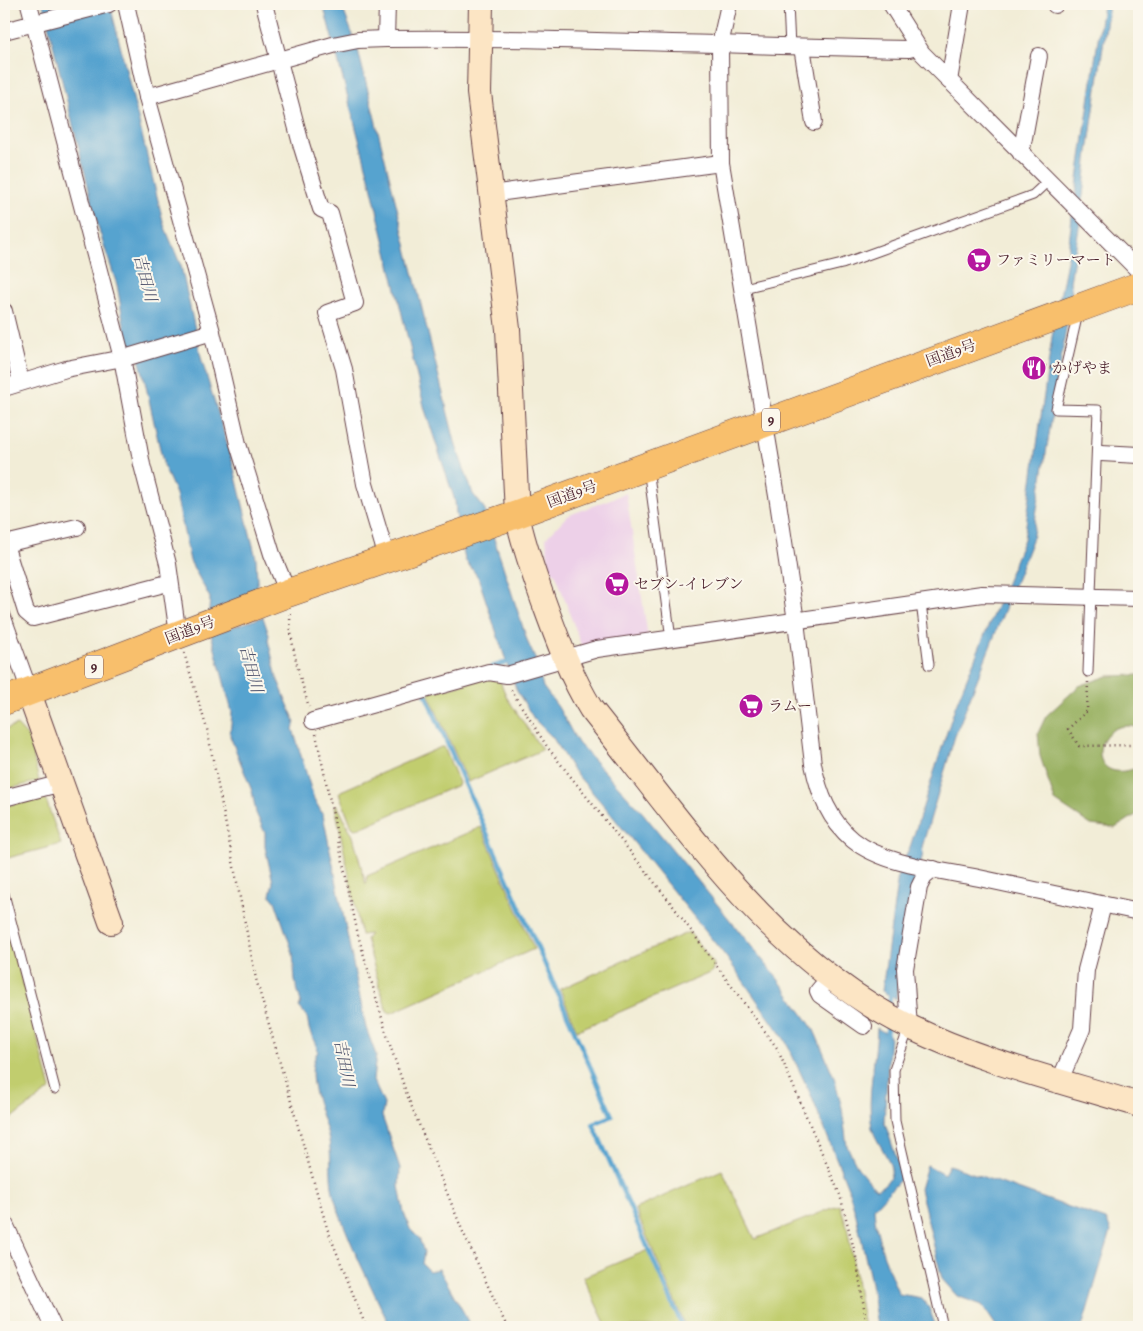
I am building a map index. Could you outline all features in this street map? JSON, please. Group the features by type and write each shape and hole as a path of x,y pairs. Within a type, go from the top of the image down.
{"highway":[{"name":"国道9号","path":"23,695 176,627 283,595 490,524 1139,286"}],"street":[{"path":"29,4 38,22 125,358 142,465 168,564 176,627"},
{"path":"4,31 109,4"},
{"path":"126,4 147,97 212,332 238,444 283,595"},
{"path":"264,4 318,200 321,209 330,213 354,303 327,314 344,369 365,484 387,558"},
{"path":"386,39 387,4"},
{"path":"481,4 479,93 508,329 517,514 522,541 564,658 576,685 591,709 717,866 781,936 829,978 869,1017 904,1024 964,1051 1139,1105"},
{"path":"729,4 720,45 721,163 744,288 796,622 813,764 828,812 846,834 865,848 901,861 1139,912"},
{"path":"891,4 917,47 1139,271"},
{"path":"949,81 962,4"},
{"path":"147,97 279,59 358,40 480,38 796,47 909,49 917,47"},
{"path":"796,47 814,122"},
{"path":"1021,154 1039,56"},
{"path":"490,194 721,163"},
{"path":"4,311 21,382"},
{"path":"4,388 66,369 125,358 212,332"},
{"path":"1101,453 1139,455"},
{"path":"78,527 4,542 26,612 33,618 164,584"},
{"path":"313,721 489,672 507,674 597,649 982,594 1091,595 1139,598"},
{"path":"23,695 62,783 111,922"},
{"path":"4,798 62,783"},
{"path":"904,1024 906,969 920,887 927,868"},
{"path":"1060,1080 1082,1029 1086,970 1103,904"},
{"path":"4,1222 53,1327"}],"lane":[{"path":"788,4 796,47"},
{"path":"744,288 842,264 1033,195 1048,181"},
{"path":"1068,311 1056,409 1098,410 1088,672"},
{"path":"648,466 670,639"},
{"path":"162,541 159,543 158,554 176,627"},
{"path":"921,603 929,665"},
{"path":"4,610 23,695"},
{"path":"4,629 23,695"},
{"path":"4,894 55,1089"},
{"path":"904,1024 894,1070 895,1122 944,1327"}],"path":[{"path":"176,627 207,729 256,979 327,1228 366,1327"},
{"path":"290,627 300,678 313,721 358,935 388,1039 407,1095 463,1232 507,1327"},
{"path":"1088,672 1087,711 1068,729 1079,746 1134,745"},
{"path":"507,674 522,710 548,748 682,918 777,1048 843,1204 856,1257 868,1327"}],"shaded area":[{"path":"626,493 648,637 582,648 556,575 549,566 546,538 567,516"}],"green space":[{"path":"1139,675 1139,728 1123,726 1111,731 1103,740 1100,751 1102,761 1108,768 1121,771 1139,767 1139,813 1115,828 1091,825 1055,801 1040,756 1038,733 1046,716 1079,686 1108,676"},
{"path":"487,678 500,681 507,698 542,750 468,782 428,693"},
{"path":"17,725 29,738 39,781 4,790 4,730"},
{"path":"444,747 459,783 458,785 360,828 355,829 352,827 339,793 341,791"},
{"path":"45,797 61,844 4,859 4,806"},
{"path":"337,805 353,836 366,885 367,876 481,827 534,949 391,1013 387,1011 366,939 370,934 361,935 335,806"},
{"path":"4,912 51,1089 4,1124"},
{"path":"689,932 714,964 712,972 578,1030 576,1029 560,989"},
{"path":"722,1170 755,1239 840,1205 847,1227 864,1327 686,1327 635,1209"},
{"path":"648,1250 682,1327 607,1327 583,1277"}],"water":[{"name":"吉田川","path":"43,4 110,4 164,225 181,266 202,361 231,456 256,558 258,603 208,622 210,598 190,561 176,494 164,467 139,359 127,342 117,285 99,230"},
{"path":"323,4 341,4 357,46 456,446 473,494 484,508 528,643 538,665 510,673 478,577 465,560 455,501 425,410 369,177"},
{"path":"1103,4 1109,4 1082,204 1075,200"},
{"path":"1073,208 1081,216 1070,282 1072,292 1032,540 955,736 922,847 923,853 901,950 896,999 882,991 899,868 910,847 955,707 1024,539 1052,337 1067,261"},
{"name":"吉田川","path":"263,617 269,635 268,640 277,678 295,722 293,729 314,799 323,815 366,1028 376,1055 373,1080 384,1104 382,1116 400,1168 399,1186 404,1213 410,1229 419,1238 424,1252 422,1264 429,1271 439,1269 472,1327 390,1327 353,1247 334,1197 329,1140 313,1084 312,1072 318,1051 309,1030 307,1017 299,1007 301,1002 295,981 293,953 275,901 270,895 273,882 265,847 265,833 256,813 252,791 230,736 232,712 211,634"},
{"path":"538,667 543,687 558,707 578,743 642,812 778,979 814,1030 834,1077 842,1108 847,1146 858,1168 876,1189 882,1186 891,1175 890,1165 874,1133 870,1116 877,1028 890,1036 884,1120 901,1172 900,1180 874,1208 875,1218 883,1252 899,1294 922,1298 929,1308 936,1327 877,1327 871,1283 848,1188 811,1095 785,1040 727,958 606,808 572,769 553,738 534,719 517,691 511,675"},
{"path":"927,1165 944,1174 949,1165 1106,1220 1111,1231 1082,1327 997,1327 982,1305 957,1296 942,1279 920,1189"}],"waterway":[{"path":"492,667 511,661"},
{"path":"425,693 612,1116 593,1124 683,1327"},
{"path":"889,1007 891,990"},
{"path":"886,1039 888,1022"}],"place":[{"name":"ファミリーマート","path":"979,260"},
{"name":"かげやま","path":"1034,368"},
{"name":"セブン-イレブン","path":"617,584"},
{"name":"ラムー","path":"751,706"}]}
